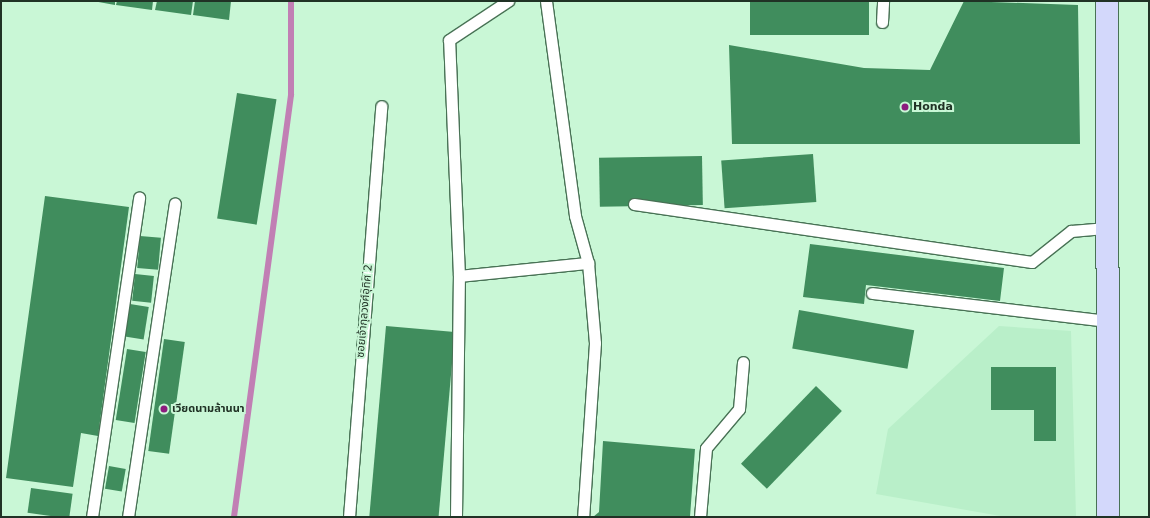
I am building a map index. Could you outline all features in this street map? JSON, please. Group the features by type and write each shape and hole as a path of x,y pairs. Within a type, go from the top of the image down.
{"main road":[{"path":"1107,1 1108,517"}],"lane":[{"path":"456,517 459,276 450,40 508,1"},
{"path":"546,1 575,216 588,263 595,343 583,517"},
{"path":"882,22 883,1"},
{"name":"ซอยเจ้ากุลวงศ์อุทิศ 2","path":"349,517 381,106"},
{"path":"92,517 139,197"},
{"path":"128,517 175,203"},
{"path":"634,204 1032,262 1071,231 1107,228"},
{"path":"459,276 588,263"},
{"path":"872,293 1108,321"},
{"path":"700,517 706,448 739,409 743,362"}],"shaded area":[{"path":"999,326 1071,331 1076,517 1006,517 876,494 888,429"}],"building":[{"path":"93,1 115,1 115,5"},
{"path":"117,1 153,1 152,10 116,5"},
{"path":"157,1 193,1 191,15 155,10"},
{"path":"195,1 231,1 229,20 193,15"},
{"path":"750,1 869,1 869,35 750,35"},
{"name":"Honda","path":"964,1 1078,5 1080,144 732,144 729,45 864,68 930,70"},
{"path":"237,93 277,99 257,225 217,218"},
{"path":"813,154 816,202 725,208 721,160"},
{"path":"702,156 703,205 600,207 599,158"},
{"path":"45,196 129,207 98,436 81,433 73,487 6,478"},
{"path":"140,236 161,238 158,270 137,268"},
{"path":"810,244 1004,268 1000,301 866,285 864,304 803,297"},
{"path":"135,274 154,276 151,303 132,301"},
{"path":"130,304 149,307 144,340 125,337"},
{"path":"799,310 914,330 907,369 792,348"},
{"path":"386,326 455,332 439,517 369,517"},
{"path":"164,339 185,342 169,454 148,451"},
{"path":"127,349 146,352 135,423 116,420"},
{"path":"991,367 1056,367 1056,441 1034,441 1034,410 991,410"},
{"path":"816,386 842,411 767,489 741,464"},
{"path":"603,441 695,449 690,517 593,517 599,512"},
{"path":"109,466 126,469 122,492 105,489"},
{"path":"31,488 73,494 69,517 28,513"}],"waterway":[{"path":"234,517 291,95 291,1"}],"place":[{"name":"Honda","path":"905,107"},
{"name":"เวียดนามล้านนา","path":"164,409"}]}
